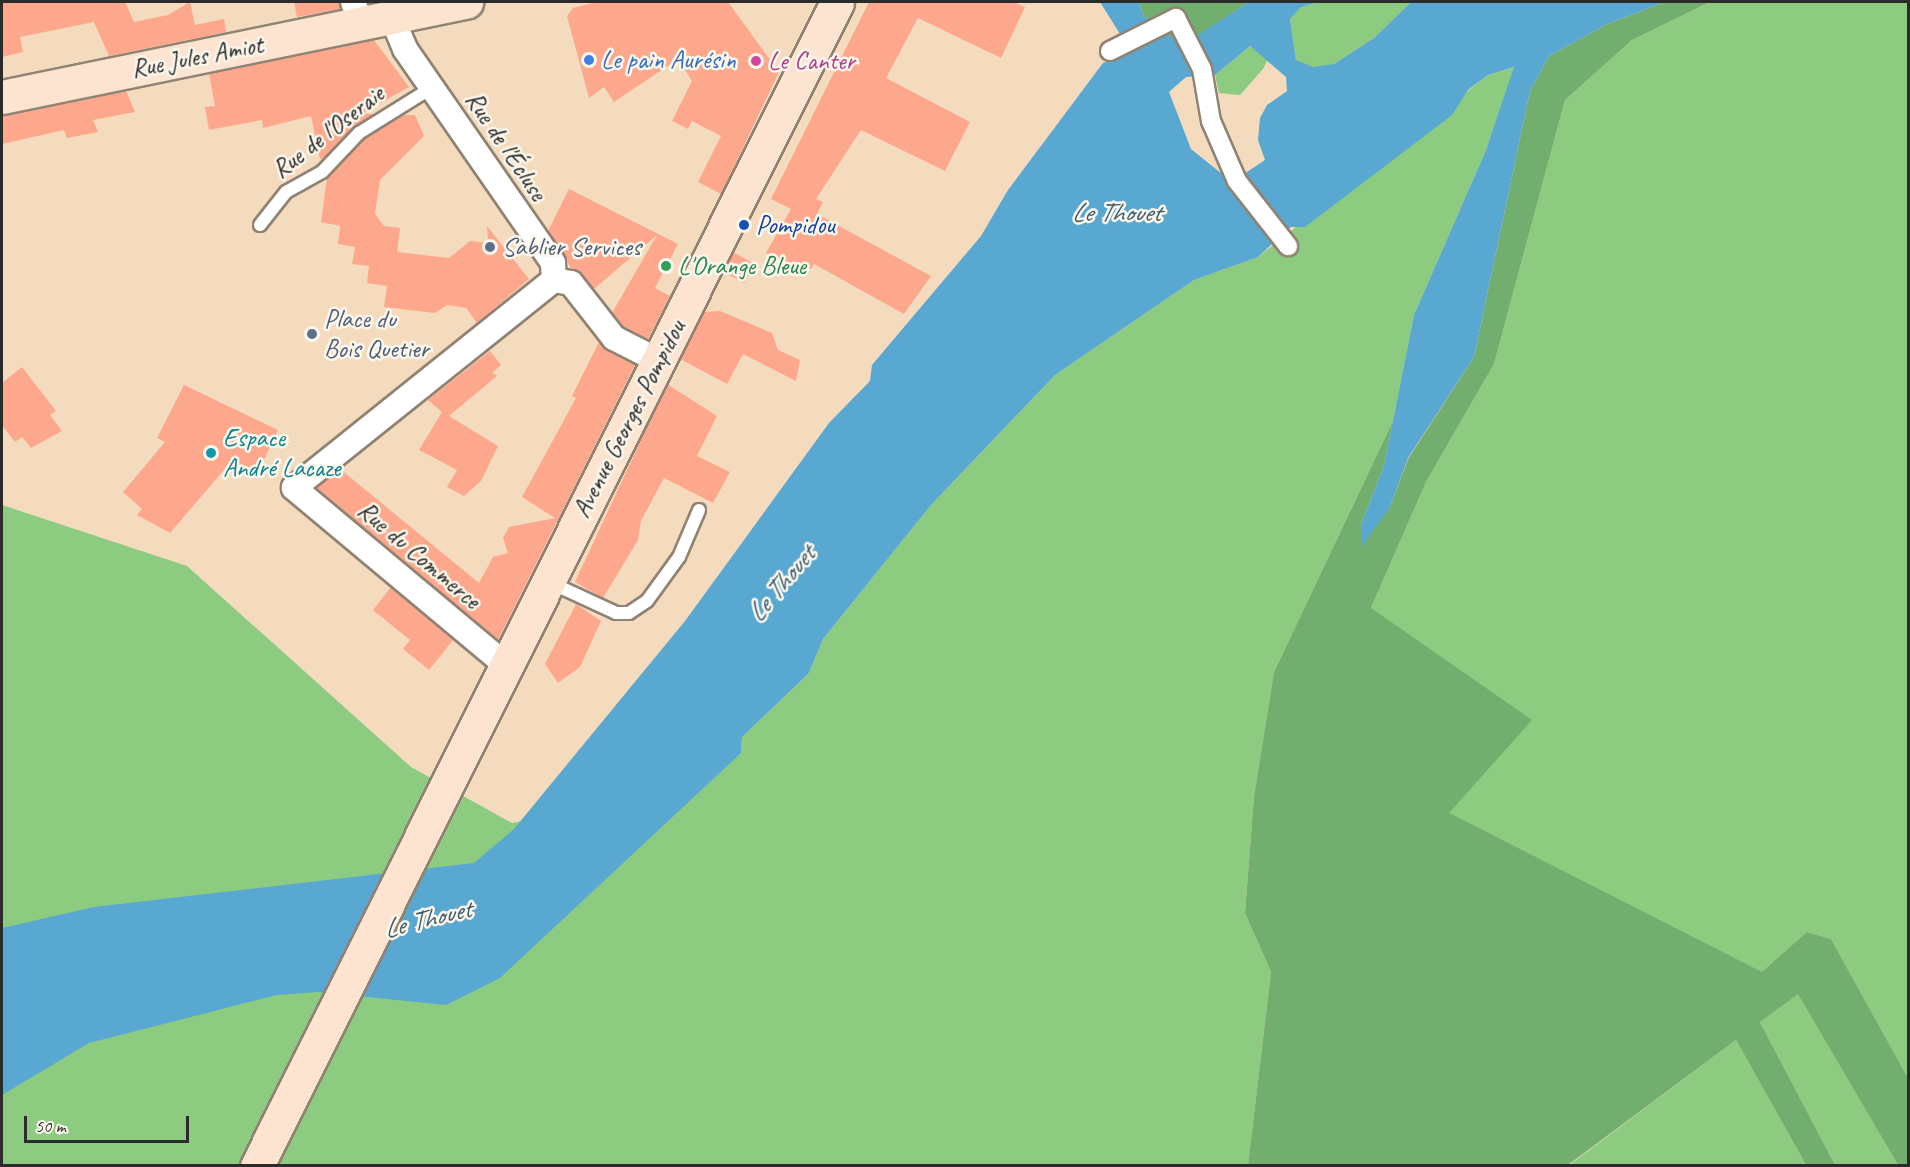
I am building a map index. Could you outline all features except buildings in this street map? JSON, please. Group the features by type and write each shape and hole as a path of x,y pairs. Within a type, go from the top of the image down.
{"main road":[{"name":"Rue Jules Amiot","path":"2,97 369,15 466,2"},
{"name":"Avenue Georges Pompidou","path":"292,1096 423,838 548,581 837,2"},
{"path":"257,1166 292,1096"},
{"path":"272,1166 292,1096"}],"street":[{"name":"Rue de l'Écluse","path":"369,15 405,49 433,87 553,263 554,280"},
{"path":"1110,51 1176,18 1202,69 1211,121 1237,181 1288,246"},
{"path":"554,280 571,284 614,338 659,361"},
{"name":"Rue du Commerce","path":"507,666 294,488 554,280"}],"lane":[{"name":"Rue de l'Oseraie","path":"260,225 286,192 322,172 359,133 433,87"},
{"path":"548,581 616,613 629,613 647,601 679,557 699,510"}],"green space":[{"path":"1139,2 1249,2 1179,48 1159,21 1144,17"},
{"path":"1319,2 1411,2 1374,38 1334,64 1313,68 1296,61 1290,19 1300,7"},
{"path":"1665,2 1710,2 1632,40 1565,100 1494,364 1426,482 1371,608 1532,720 1449,813 1762,972 1807,932 1831,939 1908,1078 1908,1165 1898,1165 1798,994 1760,1022 1835,1165 1806,1165 1736,1040 1568,1165 1248,1165 1271,972 1245,913 1254,796 1274,672 1393,421 1384,466 1361,525 1390,507 1408,459 1474,357 1530,91 1549,56 1607,24"},
{"path":"1710,2 1908,2 1908,1078 1831,939 1807,932 1762,973 1448,813 1371,608 1426,482 1494,364 1565,100 1632,40"},
{"path":"1250,46 1268,59 1263,69 1240,95 1219,93 1215,75"},
{"path":"1515,67 1486,150 1414,315 1393,421 1274,672 1254,796 1245,913 1271,972 1248,1165 2,1166 2,505 187,566 411,767 512,823 702,785 741,753 742,737 809,673 823,639 931,505 1055,375 1194,280 1258,257 1488,75"},
{"path":"1798,993 1898,1165 1835,1165 1760,1022"},
{"path":"1736,1040 1806,1165 1568,1166"}],"water":[{"name":"Le Thouet","path":"1100,2 1139,2 1144,17 1159,21 1179,47 1249,2 1319,2 1301,7 1290,19 1296,60 1313,67 1334,64 1374,38 1411,2 1665,2 1607,24 1549,56 1530,91 1474,357 1408,458 1390,507 1362,546 1361,525 1384,466 1414,315 1486,150 1514,67 1488,75 1468,90 1452,115 1305,227 1291,227 1258,257 1194,280 1055,375 931,505 823,639 809,673 742,737 741,753 500,978 446,1005 318,992 277,995 89,1043 2,1095 2,928 94,907 474,863 514,829 685,621 829,423 870,381 872,365 981,236 1008,190 1103,63 1114,59 1120,34","holes":["1250,46 1286,77 1287,91 1267,105 1260,118 1258,140 1265,160 1232,182 1191,149 1169,92 1186,77 1215,75"]}],"place":[{"name":"Le pain Aurésin","path":"589,60"},
{"name":"Le Canter","path":"756,61"},
{"name":"Pompidou","path":"744,225"},
{"name":"Sablier Services","path":"490,247"},
{"name":"L'Orange Bleue","path":"666,266"},
{"name":"Place du Bois Quetier","path":"312,334"},
{"name":"Espace André Lacaze","path":"211,453"}]}
